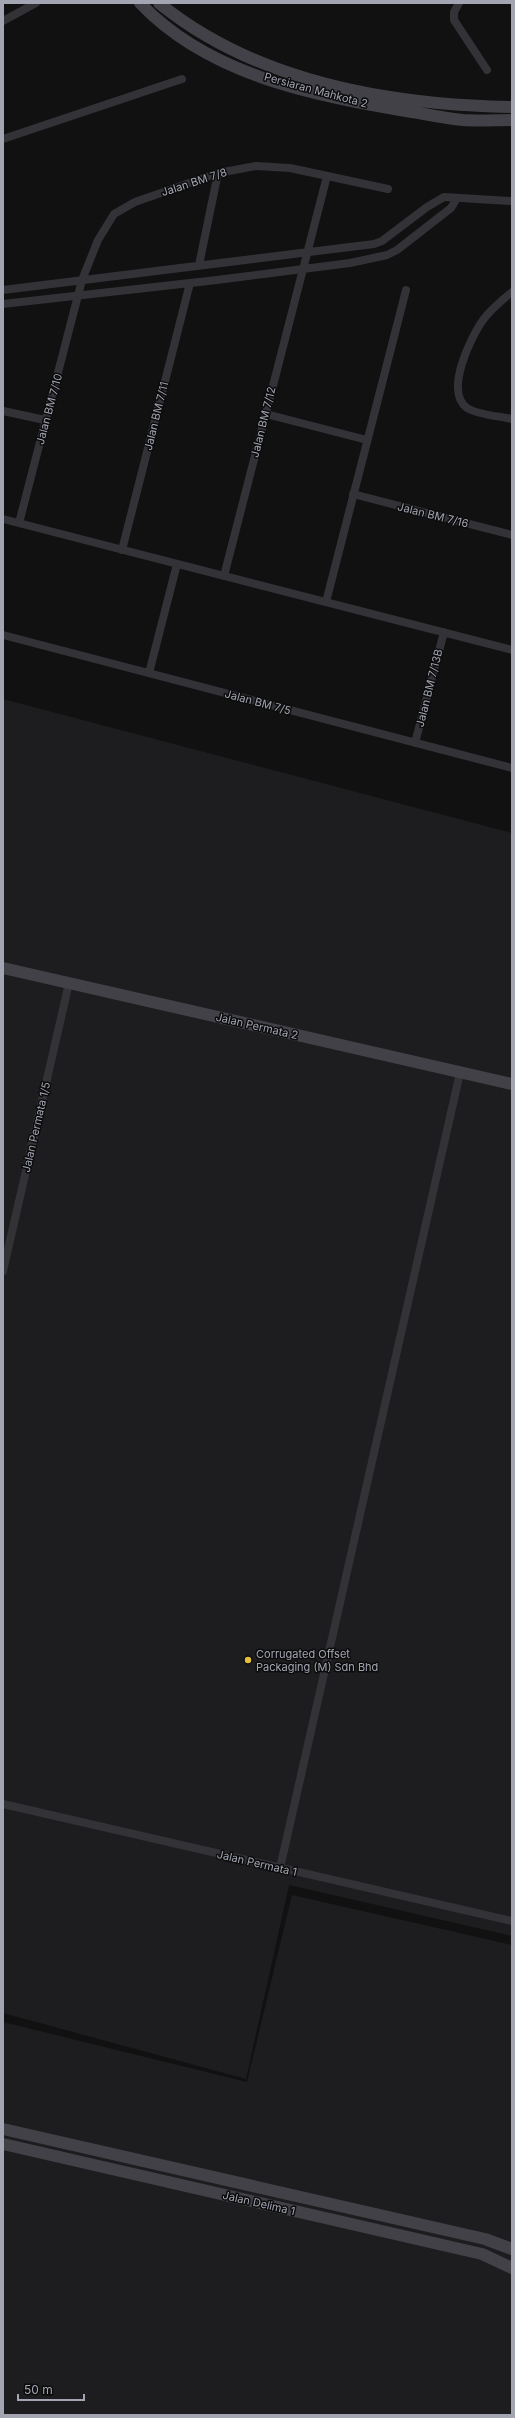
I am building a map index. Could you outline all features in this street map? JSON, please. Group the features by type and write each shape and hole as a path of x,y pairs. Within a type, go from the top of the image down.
{"street":[{"path":"3,21 36,3"},
{"name":"Persiaran Mahkota 2","path":"140,3 170,30 209,55 254,74 360,103 463,120 512,120"},
{"name":"Persiaran Mahkota 2","path":"159,3 176,17 219,44 260,62 315,81 426,102 465,106 512,107"},
{"path":"459,3 454,12 454,20 487,70"},
{"path":"3,139 182,79"},
{"name":"Jalan BM 7/8","path":"79,295 82,280 98,240 114,214 135,202 218,173 262,166 290,168 388,189"},
{"path":"199,265 218,173"},
{"name":"Jalan BM 7/12","path":"224,576 327,176"},
{"path":"3,290 377,243 444,197 512,201"},
{"path":"3,304 190,283 350,262 392,253 451,208 457,198"},
{"name":"Jalan BM 7/11","path":"122,550 190,283"},
{"path":"326,602 406,290"},
{"path":"512,292 483,319 460,366 458,381 461,400 467,407 512,419"},
{"name":"Jalan BM 7/10","path":"19,523 79,295"},
{"path":"3,411 45,420"},
{"path":"266,414 367,440"},
{"name":"Jalan BM 7/16","path":"353,494 512,535"},
{"path":"3,519 512,650"},
{"path":"149,673 177,564"},
{"name":"Jalan BM 7/13B","path":"415,743 444,632"},
{"name":"Jalan BM 7/5","path":"3,635 512,768"},
{"name":"Jalan Permata 2","path":"3,968 512,1084"},
{"name":"Jalan Permata 1/5","path":"3,1270 5,1249 69,983"},
{"path":"280,1868 460,1073"},
{"name":"Jalan Permata 1","path":"3,1804 512,1921"},
{"name":"Jalan Delima 1","path":"3,2129 484,2239 512,2249"},
{"name":"Jalan Delima 1","path":"3,2144 482,2254 512,2268"}],"shaded area":[{"path":"3,699 512,833 512,1936 289,1885 246,2079 3,2013"},
{"path":"292,1895 512,1945 512,2415 3,2415 3,2022 247,2082"}],"place":[{"name":"Corrugated Offset Packaging (M) Sdn Bhd","path":"248,1660"}]}
